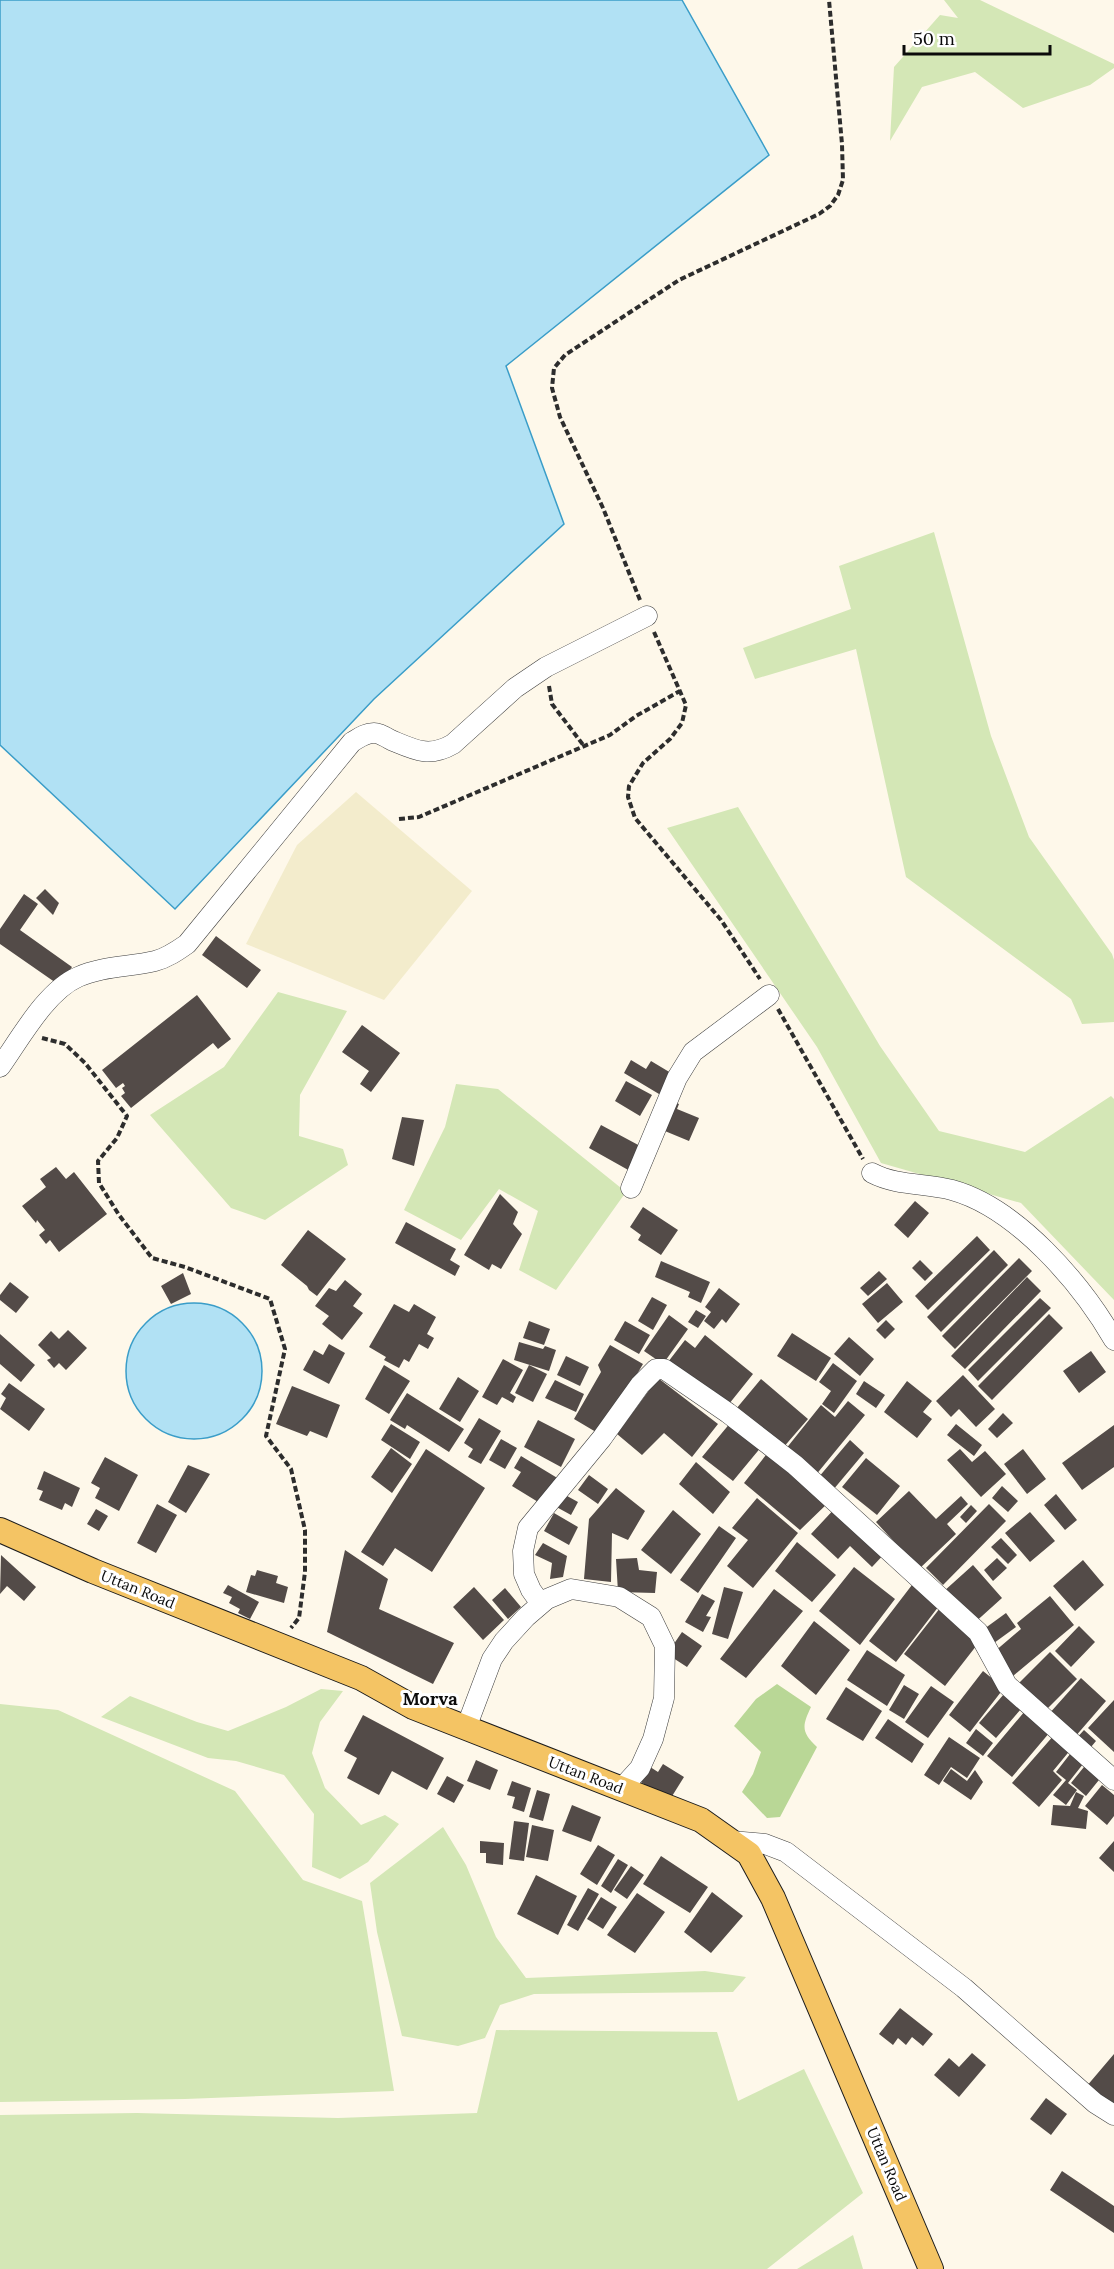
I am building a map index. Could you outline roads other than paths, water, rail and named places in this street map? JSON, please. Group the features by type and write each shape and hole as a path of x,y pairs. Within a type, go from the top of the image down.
{"main road":[{"name":"Uttan Road","path":"0,1530 93,1571 361,1678 413,1707 701,1820 749,1854 773,1898 931,2269"}],"street":[{"path":"0,1067 56,991 77,977 98,970 156,961 173,954 187,944 352,742 365,734 376,733 419,751 430,753 442,750 453,744 516,688 546,668 647,616"},
{"path":"631,1188 677,1078 693,1052 769,994"},
{"path":"872,1173 885,1179 952,1190 988,1204 1026,1231 1063,1270 1114,1340"},
{"path":"541,1604 524,1574 523,1551 528,1528 602,1438 640,1386 656,1369 664,1369 728,1413 795,1465 978,1632 1007,1685 1114,1780"},
{"path":"466,1728 492,1659 504,1641 541,1604 547,1599 572,1589 619,1597 651,1617 665,1646 664,1698 653,1739 640,1768 621,1789"},
{"path":"731,1841 765,1844 786,1852 964,1988 1095,2103 1114,2115"}],"water":[{"path":"0,0 682,0 769,155 506,366 564,524 374,699 175,909 0,745"},
{"path":"194,1303 220,1309 242,1323 256,1345 262,1371 256,1397 242,1419 220,1433 194,1439 168,1433 146,1419 132,1397 126,1371 132,1345 146,1323 168,1309"}],"district":[{"name":"Morva","path":"430,1698"}]}
